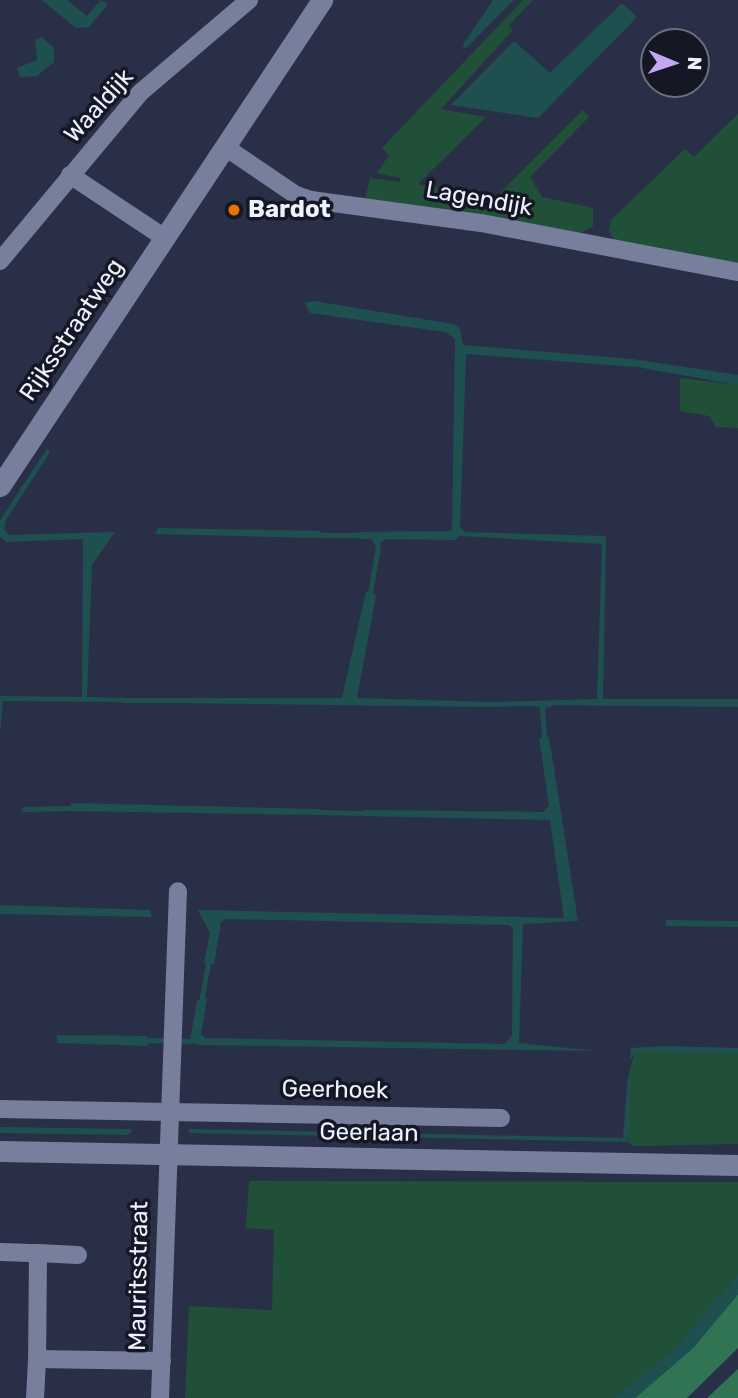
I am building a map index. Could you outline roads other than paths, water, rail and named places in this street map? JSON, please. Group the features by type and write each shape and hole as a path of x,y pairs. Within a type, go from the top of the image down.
{"street":[{"name":"Waaldijk","path":"0,261 141,92 249,0"},
{"name":"Rijksstraatweg","path":"0,486 322,0"},
{"name":"Lagendijk","path":"225,147 311,200 481,223 738,272"},
{"path":"70,175 165,238"},
{"path":"167,1156 167,1111 178,977 178,891"},
{"name":"Geerhoek","path":"0,1109 501,1118"},
{"name":"Geerlaan","path":"0,1151 738,1165"},
{"name":"Mauritsstraat","path":"160,1398 167,1156"},
{"path":"0,1252 78,1255"},
{"path":"35,1398 38,1253"},
{"path":"37,1359 162,1361"}],"waterway":[{"path":"320,535 359,535"},
{"path":"370,593 378,546"},
{"path":"123,700 171,700"},
{"path":"490,704 530,703"},
{"path":"542,708 544,738"},
{"path":"24,809 70,808"},
{"path":"319,812 363,813"},
{"path":"202,997 208,963"},
{"path":"149,1040 190,1041"}],"place":[{"name":"Bardot","path":"234,210"}]}
